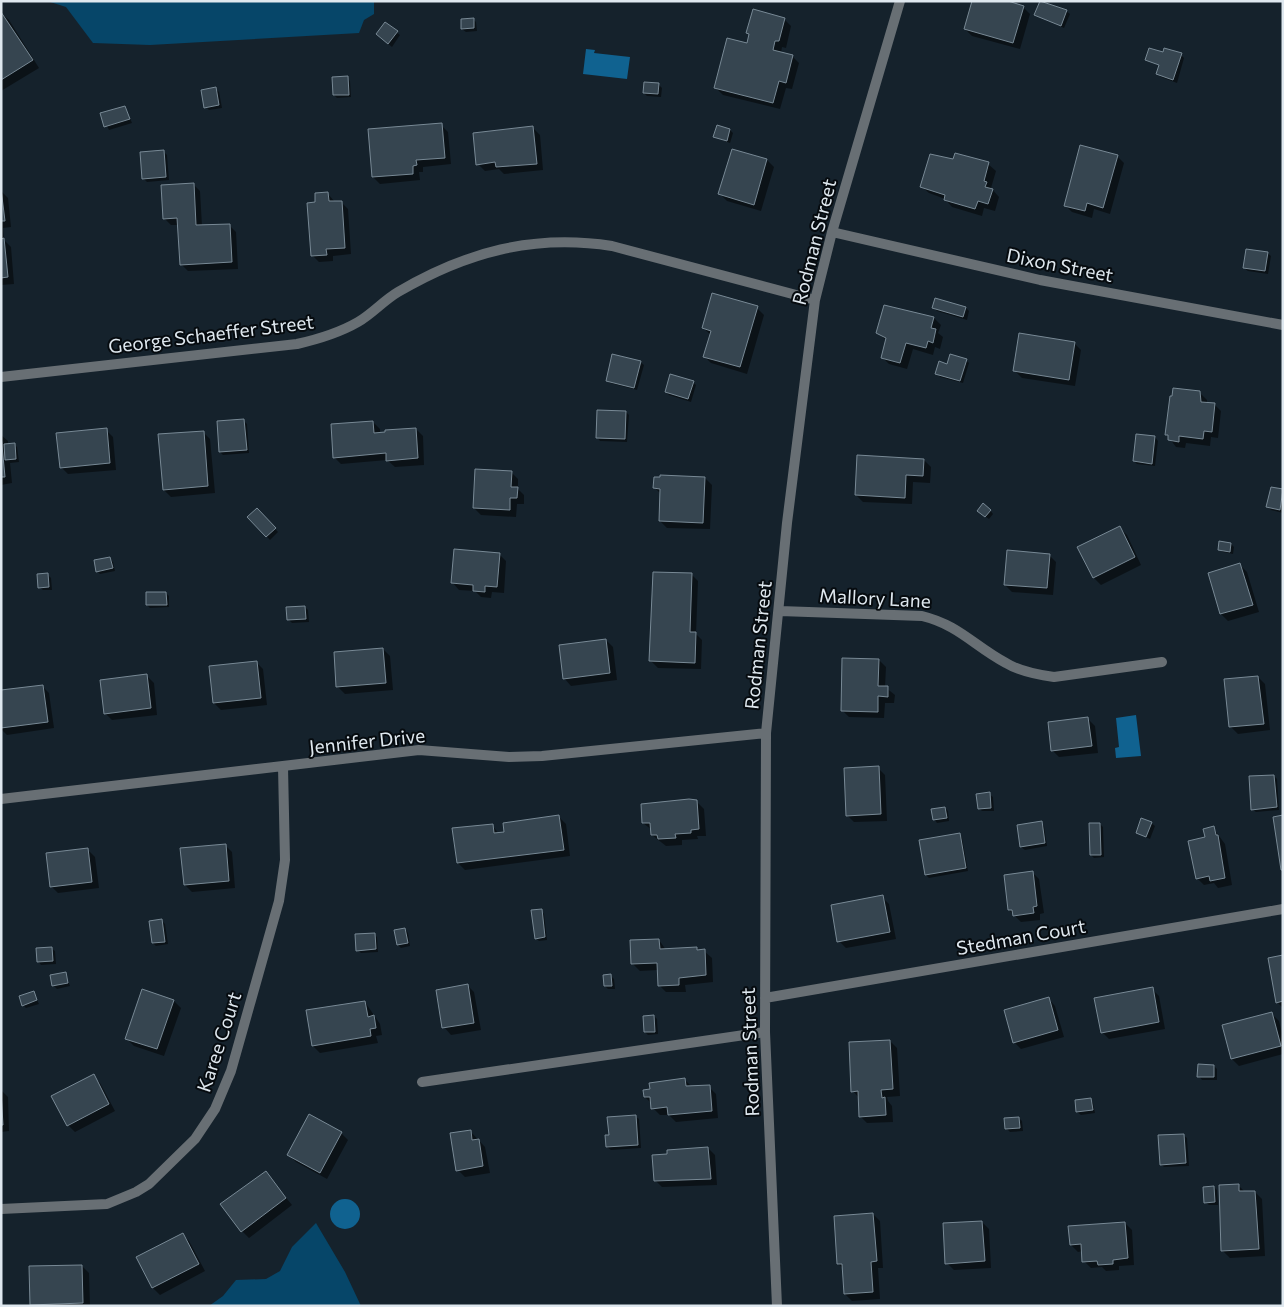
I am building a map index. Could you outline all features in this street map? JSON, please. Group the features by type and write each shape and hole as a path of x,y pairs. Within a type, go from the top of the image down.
{"street":[{"name":"Rodman Street","path":"777,1306 765,1032 766,733 780,611 787,523 815,300 832,232 900,1"},
{"name":"Dixon Street","path":"832,232 1040,280 1283,325"},
{"name":"George Schaeffer Street","path":"1,377 298,344 320,338 359,322 395,294 424,277 472,258 536,242 588,242 612,246 815,300"},
{"name":"Mallory Lane","path":"780,611 930,618 950,624 1007,664 1043,676 1054,677 1162,662"},
{"name":"Jennifer Drive","path":"1,799 419,750 509,757 542,756 766,733"},
{"name":"Karee Court","path":"1,1209 107,1204 136,1192 149,1184 195,1139 215,1109 231,1071 279,901 284,860 283,767"},
{"name":"Stedman Court","path":"765,998 1283,909"},
{"path":"422,1082 765,1032"}],"shaded area":[{"path":"47,1 374,1 374,14 364,20 359,33 150,45 93,43 66,7"},
{"path":"586,49 595,50 594,53 630,57 627,79 583,74"},
{"path":"1136,715 1141,756 1116,758 1115,748 1119,747 1116,718"},
{"path":"345,1199 356,1203 360,1214 356,1225 345,1229 334,1225 330,1214 334,1203"},
{"path":"316,1223 345,1272 361,1306 209,1306 223,1296 236,1280 266,1279 280,1271 292,1247"}],"building":[{"path":"972,1 1008,1 1024,6 1013,43 964,29"},
{"path":"1040,1 1067,10 1061,26 1034,15"},
{"path":"753,9 785,18 779,41 775,41 773,50 793,55 786,83 779,81 773,103 714,88 727,38 747,43 749,34 746,33"},
{"path":"1,12 33,60 1,80"},
{"path":"474,18 474,28 461,29 461,19"},
{"path":"385,22 398,31 388,44 376,34"},
{"path":"1149,48 1163,52 1164,48 1182,53 1173,80 1156,74 1159,65 1145,60"},
{"path":"348,76 349,95 333,95 332,77"},
{"path":"644,82 659,83 658,94 643,93"},
{"path":"216,87 219,105 204,108 201,90"},
{"path":"125,106 130,119 104,127 100,113"},
{"path":"442,123 445,158 416,160 417,165 413,166 413,174 372,177 368,129"},
{"path":"717,125 730,129 727,141 713,137"},
{"path":"533,126 537,164 496,167 495,162 476,165 473,133"},
{"path":"1080,145 1118,155 1103,208 1087,203 1085,211 1064,206"},
{"path":"732,149 767,159 754,205 718,194"},
{"path":"164,150 166,177 142,179 140,152"},
{"path":"955,153 989,162 984,181 987,182 985,187 993,189 988,204 978,201 975,209 944,200 945,195 920,187 930,154 953,159"},
{"path":"194,183 196,225 230,224 232,262 180,265 177,218 163,219 161,185"},
{"path":"1,189 5,221 1,221"},
{"path":"328,192 329,201 342,201 345,248 326,249 327,255 311,256 307,203 315,202 315,193"},
{"path":"4,238 8,277 1,278 1,239"},
{"path":"1246,249 1268,252 1265,271 1243,268"},
{"path":"712,293 758,306 740,367 703,357 711,331 702,328"},
{"path":"935,298 966,307 963,317 932,308"},
{"path":"884,305 934,317 931,328 936,329 933,343 928,341 926,348 906,343 900,363 881,358 886,338 876,333"},
{"path":"1019,333 1075,342 1069,380 1013,371"},
{"path":"612,354 641,361 634,388 606,381"},
{"path":"950,354 967,359 960,381 935,374 939,361 947,364"},
{"path":"670,374 694,381 688,399 665,392"},
{"path":"1173,388 1200,391 1201,402 1215,403 1212,432 1204,431 1203,439 1179,436 1179,442 1168,440 1168,435 1165,435 1170,396 1172,396"},
{"path":"597,410 626,411 625,439 596,438"},
{"path":"244,419 247,450 219,452 217,421"},
{"path":"373,421 374,433 385,432 385,430 416,428 418,458 386,461 386,453 333,458 331,424"},
{"path":"107,428 110,463 60,468 56,433"},
{"path":"204,431 208,486 163,490 158,434"},
{"path":"1136,434 1155,436 1152,464 1133,461"},
{"path":"1,435 5,477 1,477"},
{"path":"15,443 16,459 5,460 4,444"},
{"path":"857,455 924,459 923,476 906,475 905,498 855,495"},
{"path":"475,469 512,471 511,487 518,487 517,498 510,498 510,510 473,508"},
{"path":"660,475 705,477 703,523 659,521 660,489 653,488 654,477 660,477"},
{"path":"1271,487 1283,489 1280,510 1266,507"},
{"path":"983,503 991,510 985,517 977,511"},
{"path":"257,508 276,528 266,537 247,517"},
{"path":"1120,526 1135,557 1093,578 1077,547"},
{"path":"1219,541 1231,543 1230,552 1218,550"},
{"path":"454,549 500,553 497,587 485,586 485,592 473,591 473,585 451,583"},
{"path":"1007,550 1050,554 1047,588 1004,585"},
{"path":"110,557 113,568 96,572 94,560"},
{"path":"1240,563 1253,605 1220,614 1208,573"},
{"path":"653,572 692,573 690,632 696,632 695,663 649,661"},
{"path":"48,573 49,587 38,588 37,574"},
{"path":"146,592 166,592 167,605 146,605"},
{"path":"305,606 306,619 287,620 286,607"},
{"path":"606,639 610,673 563,679 559,645"},
{"path":"383,648 386,683 336,687 334,652"},
{"path":"842,658 879,659 878,686 888,686 888,697 878,696 878,712 841,711"},
{"path":"257,661 261,698 213,703 209,666"},
{"path":"147,674 151,708 104,714 100,680"},
{"path":"1258,676 1264,724 1229,727 1224,679"},
{"path":"43,685 48,722 1,728 1,690"},
{"path":"1088,717 1092,746 1051,751 1048,722"},
{"path":"879,766 881,814 846,816 844,768"},
{"path":"1274,775 1277,807 1251,810 1249,776"},
{"path":"990,792 991,808 978,809 976,794"},
{"path":"689,799 697,800 699,829 691,830 691,833 675,834 676,838 658,839 657,835 651,835 650,823 642,823 641,804"},
{"path":"945,807 947,818 933,820 931,809"},
{"path":"559,815 564,850 457,863 452,828 493,824 494,833 504,832 503,823"},
{"path":"1283,815 1283,870 1281,870 1273,817"},
{"path":"1141,818 1152,822 1146,837 1136,833"},
{"path":"1042,821 1045,843 1020,847 1017,825"},
{"path":"1089,823 1100,823 1101,855 1090,855"},
{"path":"1214,826 1216,835 1218,835 1225,878 1210,881 1209,876 1196,879 1188,841 1205,837 1203,829"},
{"path":"960,833 966,868 925,875 919,840"},
{"path":"226,844 229,881 184,885 180,848"},
{"path":"88,848 92,882 50,887 46,853"},
{"path":"1033,871 1037,906 1033,907 1034,913 1013,916 1012,910 1008,910 1004,875"},
{"path":"883,895 890,932 837,942 831,905"},
{"path":"542,909 545,937 535,939 531,910"},
{"path":"162,919 165,942 152,943 149,921"},
{"path":"405,928 408,943 397,945 394,930"},
{"path":"375,933 376,949 356,951 355,934"},
{"path":"659,939 660,949 697,947 697,950 705,949 706,975 679,978 679,985 658,986 657,963 631,964 630,940"},
{"path":"52,947 53,961 37,962 36,948"},
{"path":"1283,955 1283,1001 1276,1003 1268,958"},
{"path":"66,972 68,983 52,986 50,975"},
{"path":"611,974 612,986 604,986 603,975"},
{"path":"468,984 474,1023 442,1028 436,990"},
{"path":"1153,987 1159,1022 1101,1033 1094,998"},
{"path":"142,989 174,1000 157,1049 125,1039"},
{"path":"34,991 37,1000 22,1006 19,996"},
{"path":"1049,997 1058,1030 1013,1043 1004,1010"},
{"path":"365,1001 368,1017 374,1015 376,1028 370,1029 371,1036 312,1046 306,1010"},
{"path":"1272,1012 1281,1046 1231,1059 1222,1025"},
{"path":"654,1015 655,1032 644,1032 643,1016"},
{"path":"890,1040 893,1089 881,1090 882,1098 885,1097 886,1115 859,1117 858,1091 851,1092 849,1042"},
{"path":"1198,1064 1214,1065 1214,1077 1197,1077"},
{"path":"94,1074 109,1104 67,1126 51,1096"},
{"path":"685,1078 686,1086 710,1085 712,1111 668,1115 667,1107 651,1109 650,1097 644,1097 643,1090 650,1089 649,1083"},
{"path":"1,1092 3,1125 1,1125"},
{"path":"1091,1098 1093,1110 1076,1112 1075,1100"},
{"path":"309,1114 342,1132 320,1173 287,1155"},
{"path":"636,1115 638,1145 606,1147 605,1135 609,1135 607,1117"},
{"path":"1019,1117 1020,1128 1005,1129 1004,1118"},
{"path":"471,1130 472,1140 479,1139 483,1166 456,1171 450,1133"},
{"path":"1184,1134 1186,1163 1160,1165 1158,1135"},
{"path":"708,1147 711,1179 654,1181 652,1155 667,1154 667,1150"},
{"path":"266,1171 286,1198 241,1232 220,1204"},
{"path":"1239,1184 1239,1191 1255,1191 1259,1249 1221,1251 1219,1185"},
{"path":"1214,1186 1215,1202 1204,1203 1203,1187"},
{"path":"873,1213 877,1261 871,1262 873,1292 844,1294 842,1264 837,1264 834,1216"},
{"path":"982,1221 985,1261 945,1264 943,1223"},
{"path":"1125,1222 1128,1258 1113,1260 1113,1264 1098,1265 1097,1261 1082,1262 1081,1244 1070,1245 1068,1226"},
{"path":"183,1233 199,1264 152,1288 136,1257"},
{"path":"82,1265 83,1303 30,1305 29,1266"}]}
